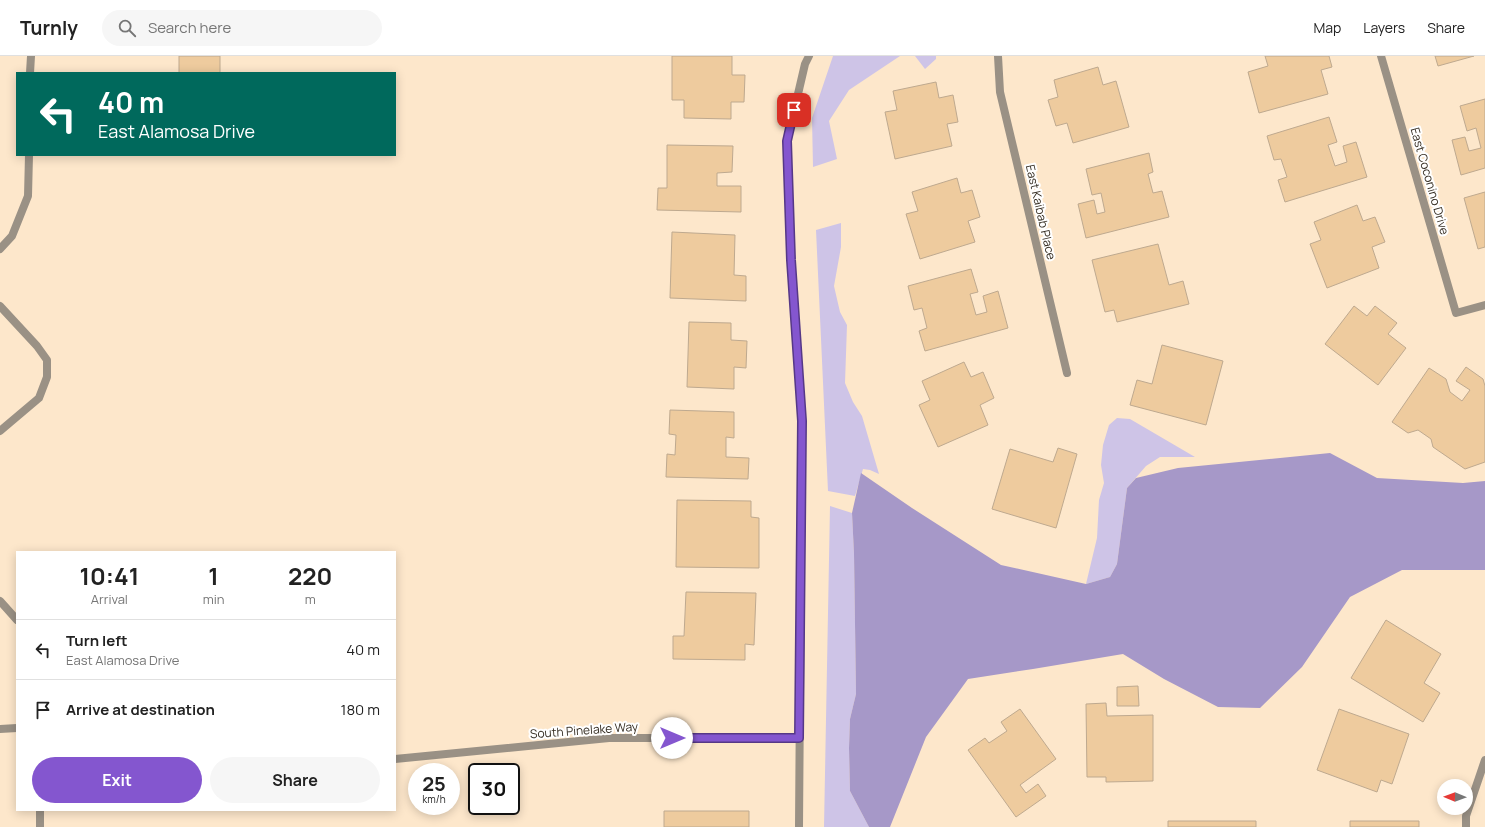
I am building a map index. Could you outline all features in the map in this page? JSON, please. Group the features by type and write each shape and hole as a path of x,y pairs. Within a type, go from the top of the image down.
{"street":[{"path":"30,72 31,56"},
{"path":"799,827 802,421 791,260 787,141 805,64 809,56"},
{"name":"East Kaibab Place","path":"998,56 1000,92 1067,372"},
{"name":"East Coconino Drive","path":"1381,56 1456,313 1485,305"},
{"path":"0,249 12,236 28,196 29,156"},
{"path":"0,306 37,346 47,360 47,377 39,398 0,431"},
{"path":"0,601 16,619"},
{"path":"0,729 16,728"},
{"name":"South Pinelake Way","path":"396,759 609,738 799,738"},
{"path":"1466,827 1466,816 1485,760"},
{"path":"40,811 40,827"}],"shaded area":[{"path":"833,56 900,56 849,90 829,121 837,159 813,167 812,118"},
{"path":"915,56 936,56 936,59 925,69"},
{"path":"841,223 841,247 834,286 840,312 847,325 845,383 853,402 862,416 879,474 863,469 855,496 828,491 816,230"},
{"path":"1117,418 1130,419 1195,457 1160,457 1146,466 1127,488 1117,564 1110,577 1086,584 1097,538 1099,500 1104,483 1101,465 1103,445 1109,425"},
{"path":"1330,453 1377,478 1463,483 1485,481 1485,570 1402,570 1350,597 1302,667 1260,708 1218,707 1164,679 1123,654 968,679 926,737 890,827 869,827 850,791 849,748 850,719 856,694 852,513 861,473 912,508 1001,565 1086,584 1110,577 1117,564 1127,488 1136,478 1178,468"},
{"path":"830,506 852,513 856,694 850,719 850,791 869,827 824,827"}],"building":[{"path":"179,56 220,56 220,72 179,72"},
{"path":"672,56 732,56 732,75 745,75 744,102 731,102 731,119 684,118 684,100 672,100"},
{"path":"1265,56 1329,56 1332,67 1321,70 1328,94 1259,113 1248,72 1268,66"},
{"path":"1435,56 1474,56 1438,66"},
{"path":"1098,67 1103,85 1116,81 1129,127 1073,143 1067,123 1056,126 1048,100 1058,97 1054,80"},
{"path":"936,82 939,98 953,95 958,122 947,124 952,146 895,159 885,112 897,110 893,91"},
{"path":"1485,99 1485,168 1461,175 1452,140 1465,137 1469,151 1481,148 1476,128 1467,131 1460,106"},
{"path":"1329,117 1337,142 1328,145 1335,166 1347,162 1343,146 1356,142 1367,177 1285,202 1278,180 1287,177 1281,159 1274,160 1267,136"},
{"path":"667,145 733,146 732,172 717,173 717,186 741,186 741,212 657,210 658,188 667,188"},
{"path":"1149,153 1153,172 1148,174 1153,193 1162,191 1169,217 1086,238 1078,204 1094,200 1097,214 1105,212 1101,193 1092,195 1086,169"},
{"path":"957,178 961,193 972,190 980,217 968,221 975,242 920,259 906,214 918,211 912,192"},
{"path":"1485,192 1485,247 1478,249 1464,198"},
{"path":"1357,205 1363,221 1375,217 1385,242 1372,247 1379,268 1327,288 1310,244 1321,240 1314,222"},
{"path":"672,232 735,235 734,275 746,276 746,301 670,298"},
{"path":"1158,244 1169,285 1183,281 1189,304 1117,322 1114,310 1105,312 1092,260"},
{"path":"971,269 978,292 970,294 976,315 987,312 983,296 998,291 1008,328 925,351 919,331 927,328 922,308 914,310 908,286"},
{"path":"1354,306 1367,316 1375,306 1397,323 1388,334 1406,348 1378,385 1325,344"},
{"path":"689,322 731,323 731,340 747,341 746,368 734,367 734,389 687,387"},
{"path":"1162,345 1223,361 1206,425 1130,405 1137,380 1152,384"},
{"path":"964,362 971,377 983,372 994,398 980,405 988,425 938,447 919,405 930,400 922,381"},
{"path":"1466,367 1483,379 1485,386 1485,462 1465,469 1433,447 1431,439 1418,430 1408,433 1392,422 1429,368 1446,379 1450,392 1462,401 1470,390 1456,381"},
{"path":"670,410 734,412 734,438 726,437 726,457 749,458 748,479 666,477 667,454 675,455 676,435 669,434"},
{"path":"1058,448 1077,454 1056,528 992,509 1010,449 1053,462"},
{"path":"677,500 751,501 751,517 759,518 759,568 676,567"},
{"path":"686,592 756,593 754,645 745,644 745,660 673,659 673,636 684,636"},
{"path":"1386,620 1441,654 1424,683 1440,693 1423,722 1351,678"},
{"path":"1138,686 1139,706 1117,706 1117,687"},
{"path":"1106,703 1107,716 1153,715 1153,781 1106,782 1106,777 1087,777 1086,704"},
{"path":"1020,709 1056,759 1020,785 1026,793 1038,784 1046,796 1016,817 968,750 985,738 989,743 1007,731 1001,722"},
{"path":"1339,709 1409,734 1392,784 1381,780 1377,792 1317,770"},
{"path":"664,811 749,811 749,827 664,827"},
{"path":"1168,821 1256,821 1256,827 1168,827"},
{"path":"1350,821 1419,821 1419,827 1350,827"}],"route":[{"path":"672,738 799,738 802,421 791,260 787,141 794,110"}]}
